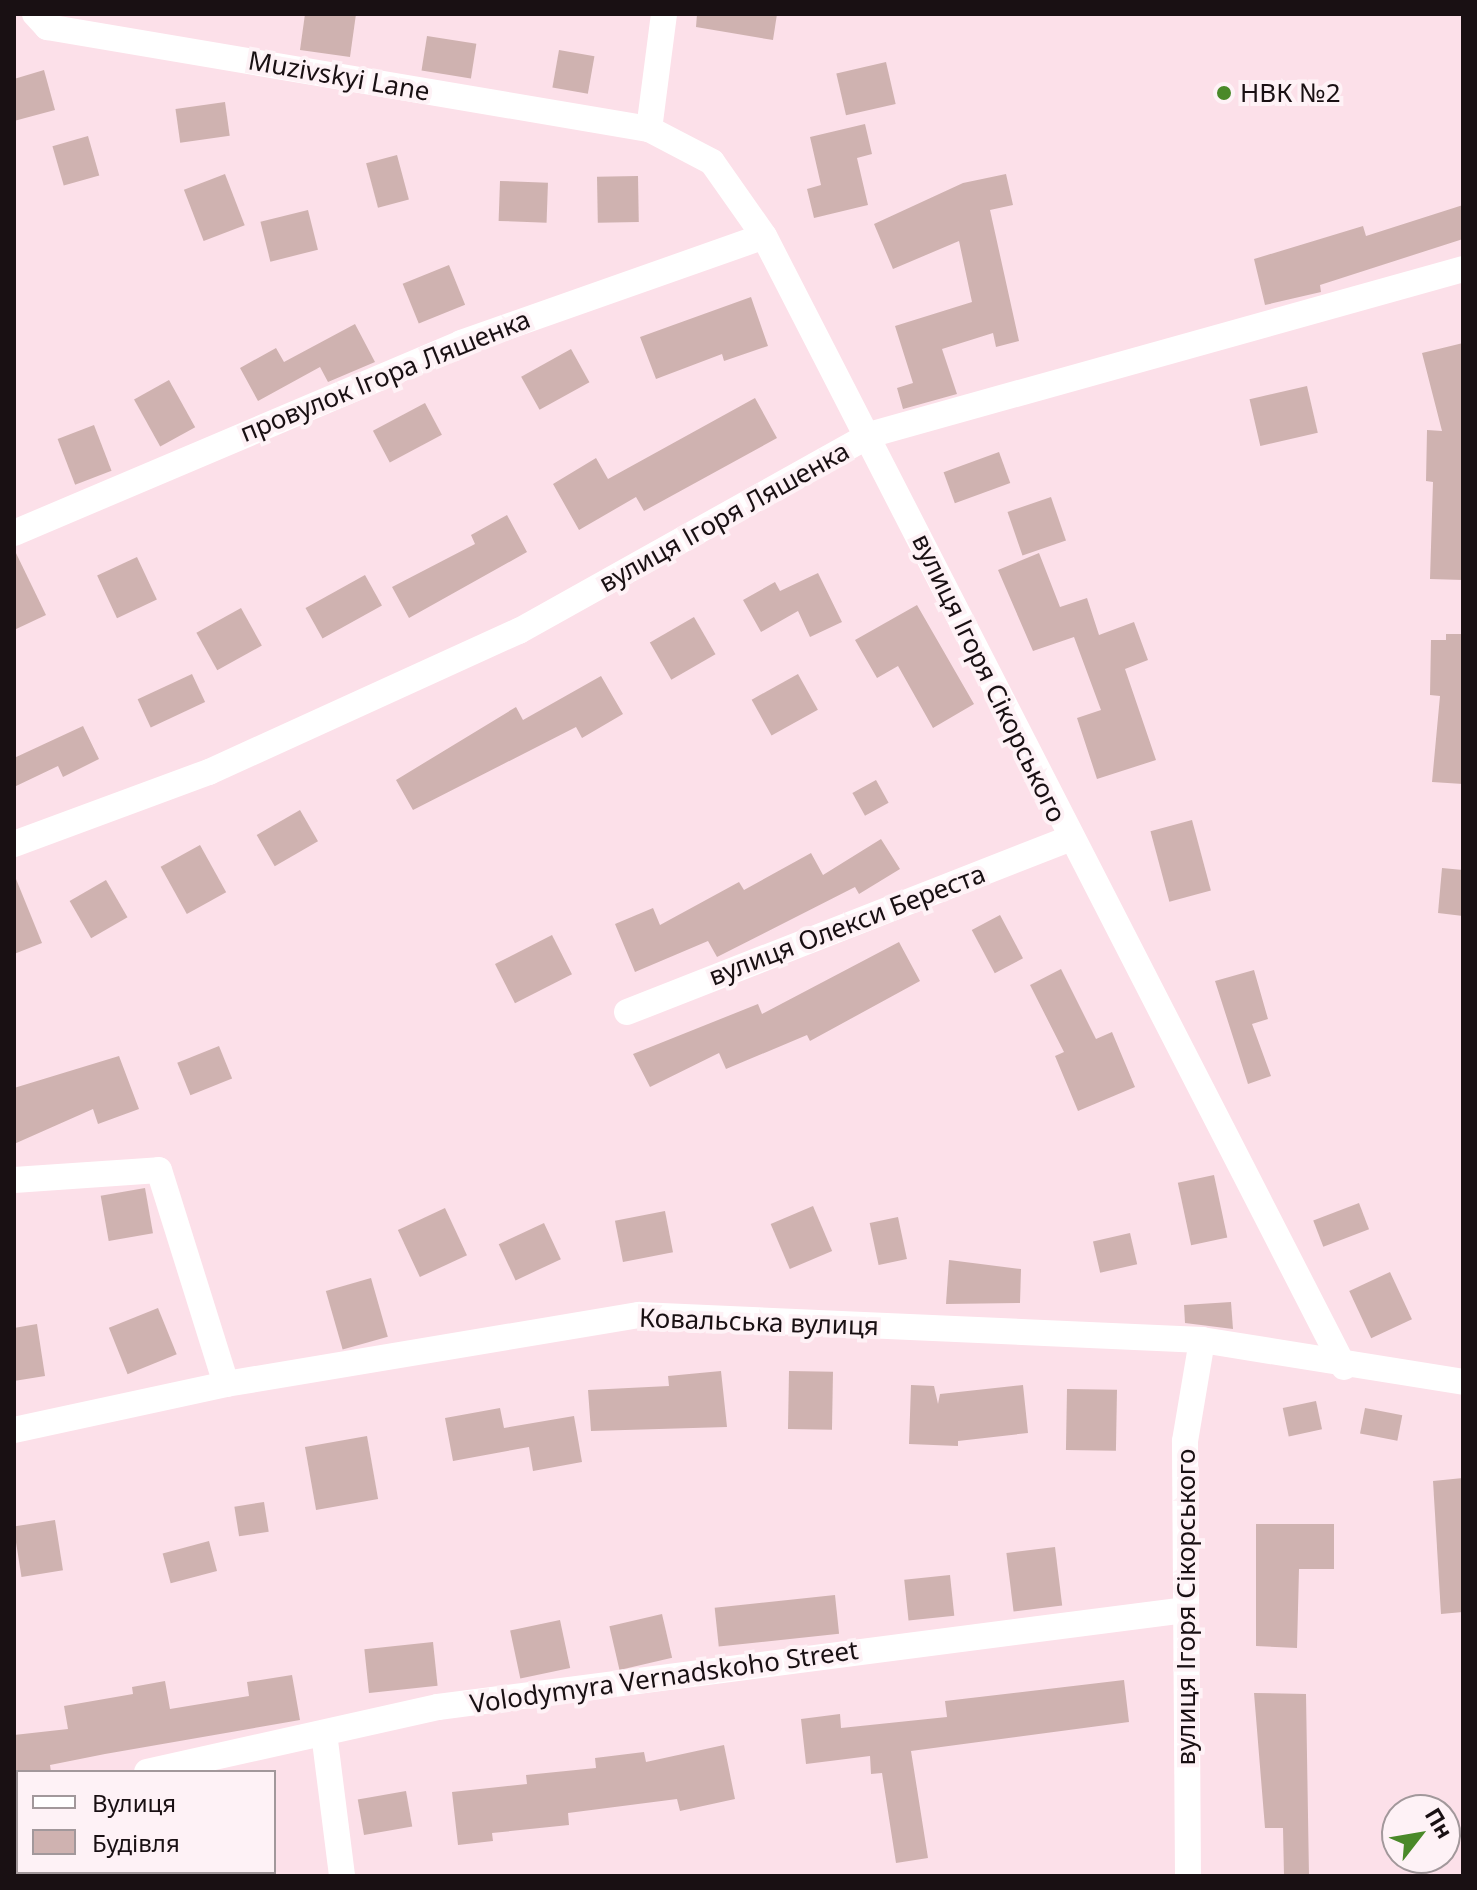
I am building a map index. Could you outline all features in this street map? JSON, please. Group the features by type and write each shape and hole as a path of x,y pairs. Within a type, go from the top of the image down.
{"street":[{"name":"Muzivskyi Lane","path":"35,14 47,27 649,129"},
{"path":"649,129 664,14"},
{"name":"вулиця Ігоря Сікорського","path":"649,129 712,162 764,236 869,435 1068,839 1344,1367"},
{"name":"провулок Ігора Ляшенка","path":"14,533 461,343 764,236"},
{"name":"вулиця Ігоря Ляшенка","path":"14,844 209,772 519,631 869,435 1463,269"},
{"name":"вулиця Олекси Береста","path":"627,1012 1068,839"},
{"path":"14,1180 159,1170 226,1384"},
{"name":"Ковальська вулиця","path":"14,1430 226,1384 639,1315 1202,1340 1344,1367 1463,1382"},
{"name":"вулиця Ігоря Сікорського","path":"1188,1876 1185,1441 1202,1340"},
{"name":"Volodymyra Vernadskoho Street","path":"156,1770 438,1707 1185,1610"},
{"path":"324,1733 342,1876"}],"building":[{"path":"305,14 356,14 350,57 300,50"},
{"path":"697,14 777,14 773,40 696,27"},
{"path":"427,36 476,44 471,78 422,71"},
{"path":"559,50 594,56 588,94 552,87"},
{"path":"886,62 896,104 846,115 836,73"},
{"path":"44,70 55,110 14,121 14,79"},
{"path":"225,102 230,136 180,143 175,109"},
{"path":"865,124 872,154 857,158 868,205 814,218 807,189 821,185 810,137"},
{"path":"88,136 99,175 64,186 52,146"},
{"path":"397,155 409,199 378,208 366,163"},
{"path":"225,174 245,225 204,241 184,190"},
{"path":"1006,174 1013,205 990,210 1019,341 996,347 993,333 942,349 957,394 903,409 897,388 913,383 895,326 972,302 959,241 893,269 874,224 963,183"},
{"path":"638,176 639,222 598,223 597,177"},
{"path":"500,181 548,183 547,223 499,221"},
{"path":"1463,205 1463,239 1320,285 1321,292 1265,305 1254,259 1363,226 1366,236"},
{"path":"308,210 318,250 270,262 260,222"},
{"path":"449,265 465,305 419,324 403,284"},
{"path":"751,297 768,346 724,361 722,354 656,379 640,337"},
{"path":"355,324 375,362 328,382 320,367 258,401 240,368 276,348 284,362"},
{"path":"1463,343 1463,580 1430,579 1433,482 1426,481 1427,430 1442,431 1422,353"},
{"path":"571,349 589,382 540,410 521,377"},
{"path":"169,380 195,427 160,447 134,399"},
{"path":"1307,386 1318,433 1260,446 1250,399"},
{"path":"755,398 777,438 644,511 636,497 579,530 553,484 596,458 608,479"},
{"path":"425,403 442,435 390,462 373,431"},
{"path":"94,425 112,471 75,485 58,439"},
{"path":"999,452 1010,483 955,503 944,472"},
{"path":"1051,497 1066,540 1022,555 1008,512"},
{"path":"507,515 527,552 409,618 392,587 475,544 471,535"},
{"path":"14,549 46,615 14,630"},
{"path":"1039,553 1060,607 1087,598 1099,635 1134,622 1148,660 1125,669 1156,760 1097,779 1077,718 1101,710 1074,637 1033,651 998,570"},
{"path":"137,557 157,600 117,618 97,576"},
{"path":"818,573 842,622 810,637 798,611 761,632 743,600 775,582 780,591"},
{"path":"365,575 382,606 322,639 306,608"},
{"path":"917,605 974,704 933,728 898,666 877,678 855,640"},
{"path":"241,608 262,646 217,670 196,633"},
{"path":"694,617 716,654 671,680 650,642"},
{"path":"1446,634 1463,634 1463,784 1432,782 1440,696 1430,695 1431,640 1446,640"},
{"path":"192,674 205,702 151,727 138,699"},
{"path":"798,674 818,710 772,736 752,700"},
{"path":"601,676 623,714 582,738 576,727 413,810 396,780 516,707 523,720"},
{"path":"83,726 99,759 63,777 58,766 14,787 14,758"},
{"path":"876,780 889,803 865,816 852,793"},
{"path":"300,810 318,841 275,866 257,835"},
{"path":"1192,820 1211,891 1169,902 1150,831"},
{"path":"881,839 900,869 859,894 855,887 717,957 708,941 635,972 615,924 653,908 660,925 739,882 744,890 811,853 823,875"},
{"path":"200,845 226,892 187,914 161,867"},
{"path":"1442,868 1463,870 1463,916 1438,913"},
{"path":"14,874 42,943 14,954"},
{"path":"106,880 128,917 91,938 70,901"},
{"path":"1000,915 1023,958 995,973 972,930"},
{"path":"552,935 572,974 515,1003 495,964"},
{"path":"899,942 920,981 810,1041 807,1035 726,1069 719,1053 650,1087 633,1054 758,1004 762,1014"},
{"path":"1061,969 1096,1039 1112,1032 1135,1087 1078,1111 1055,1056 1064,1052 1030,985"},
{"path":"1254,970 1268,1019 1252,1024 1271,1076 1248,1084 1215,981"},
{"path":"219,1046 232,1078 190,1095 177,1063"},
{"path":"119,1056 139,1109 98,1124 93,1109 14,1144 14,1088"},
{"path":"1214,1175 1227,1238 1191,1245 1178,1183"},
{"path":"145,1188 153,1233 109,1241 101,1196"},
{"path":"1359,1203 1369,1229 1323,1247 1313,1221"},
{"path":"813,1206 832,1251 790,1269 771,1224"},
{"path":"445,1208 467,1255 420,1277 398,1230"},
{"path":"665,1211 673,1252 623,1262 615,1221"},
{"path":"898,1217 907,1259 879,1265 870,1223"},
{"path":"544,1223 561,1259 516,1280 499,1244"},
{"path":"1130,1233 1137,1264 1100,1273 1093,1242"},
{"path":"949,1260 1021,1269 1020,1303 946,1304"},
{"path":"1390,1272 1412,1319 1371,1338 1349,1291"},
{"path":"371,1278 388,1337 343,1350 326,1291"},
{"path":"1231,1302 1233,1329 1185,1323 1184,1305"},
{"path":"158,1308 177,1354 128,1374 109,1328"},
{"path":"37,1324 45,1376 14,1381 14,1328"},
{"path":"721,1371 727,1427 591,1431 588,1390 669,1386 668,1376"},
{"path":"789,1371 833,1372 832,1430 788,1429"},
{"path":"911,1385 934,1386 938,1404 940,1394 1023,1385 1028,1433 958,1441 958,1446 909,1444"},
{"path":"1067,1389 1117,1390 1116,1451 1066,1450"},
{"path":"1316,1401 1322,1429 1289,1436 1283,1408"},
{"path":"500,1408 504,1428 574,1416 582,1462 533,1471 529,1447 453,1461 445,1418"},
{"path":"1365,1408 1402,1415 1397,1441 1360,1434"},
{"path":"367,1436 378,1499 316,1510 305,1447"},
{"path":"1463,1478 1463,1612 1441,1614 1433,1481"},
{"path":"264,1502 269,1532 239,1536 234,1507"},
{"path":"55,1520 63,1570 21,1577 14,1526"},
{"path":"1256,1524 1334,1524 1334,1569 1299,1569 1297,1648 1256,1646"},
{"path":"209,1541 217,1571 171,1583 163,1553"},
{"path":"1055,1547 1062,1606 1014,1612 1006,1553"},
{"path":"950,1575 954,1616 909,1621 904,1580"},
{"path":"835,1595 839,1634 719,1646 715,1608"},
{"path":"662,1614 672,1658 620,1670 609,1626"},
{"path":"560,1620 570,1668 520,1679 510,1631"},
{"path":"433,1642 438,1686 369,1693 364,1649"},
{"path":"292,1675 300,1720 50,1765 51,1770 14,1772 14,1735 68,1729 64,1706 133,1694 132,1687 165,1681 170,1709 249,1696 247,1682"},
{"path":"1124,1680 1129,1722 911,1751 928,1858 896,1863 882,1773 871,1774 870,1756 806,1764 801,1719 840,1714 841,1728 947,1717 945,1701"},
{"path":"1254,1693 1306,1694 1309,1876 1284,1876 1283,1828 1265,1828"},
{"path":"724,1745 735,1799 680,1811 677,1799 568,1813 569,1825 492,1833 493,1841 458,1845 452,1792 527,1784 526,1775 596,1768 595,1758 644,1752 646,1762"},
{"path":"406,1791 412,1826 364,1835 358,1800"}],"place":[{"name":"НВК №2","path":"1224,93"}]}
